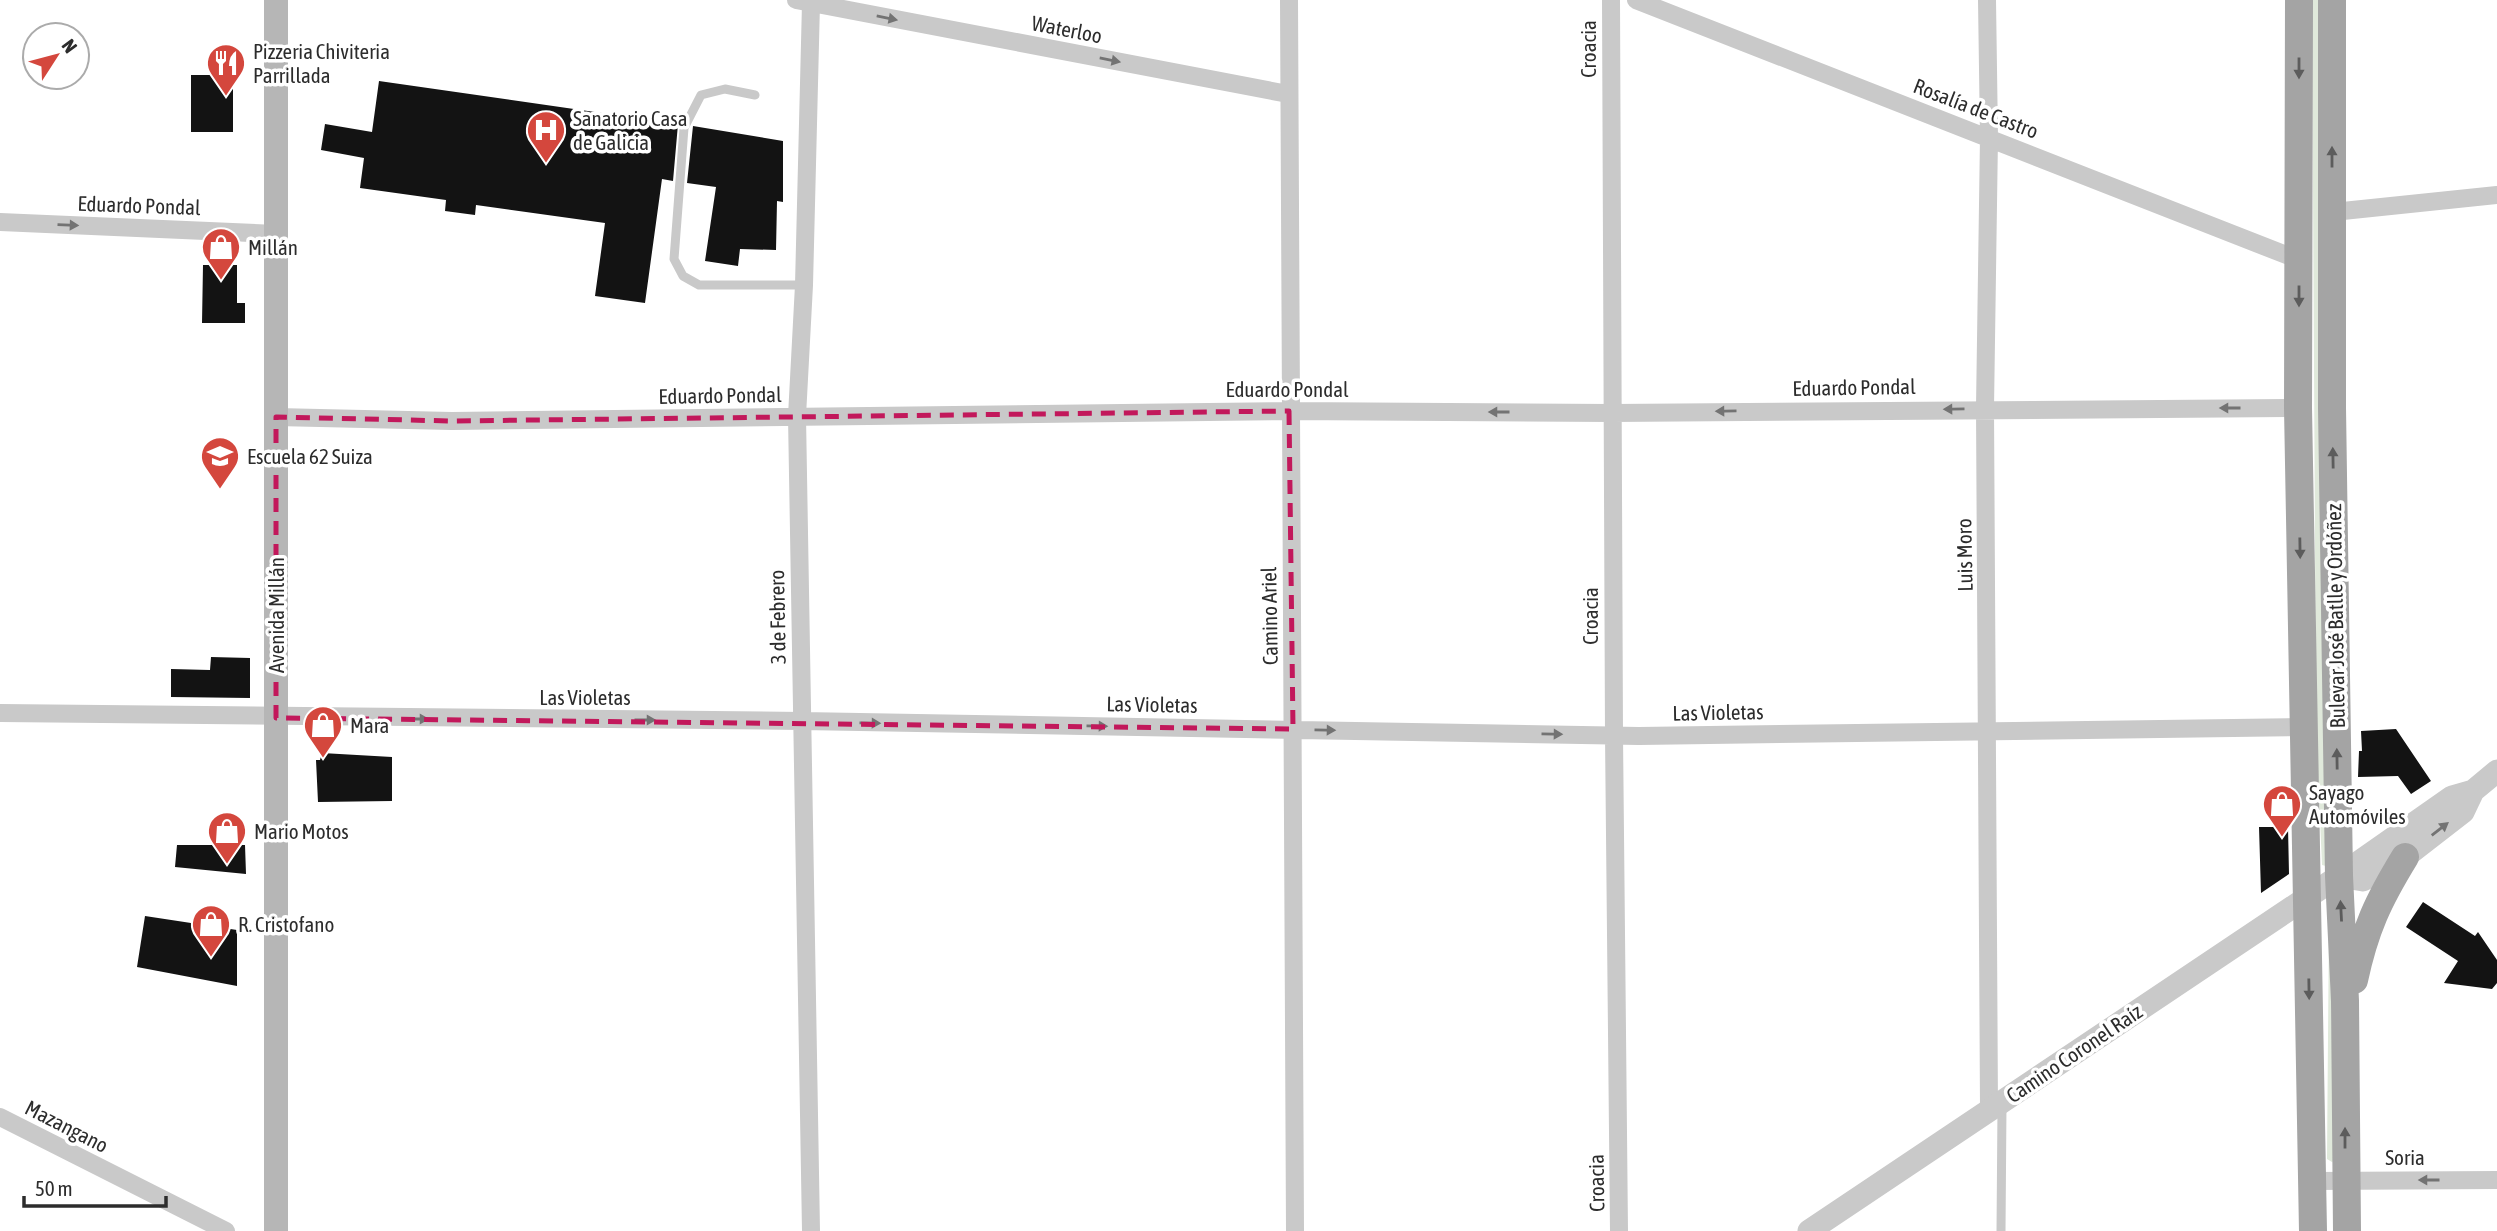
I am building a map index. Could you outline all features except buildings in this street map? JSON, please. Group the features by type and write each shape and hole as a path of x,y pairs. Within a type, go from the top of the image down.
{"main road":[{"name":"Avenida Millán","path":"276,0 276,1231"},
{"name":"Bulevar José Batlle y Ordóñez","path":"2299,0 2298,408 2313,1231"},
{"name":"Bulevar José Batlle y Ordóñez","path":"2332,0 2332,408 2347,1231"},
{"path":"2344,1001 2354,980 2368,926 2406,857"}],"street":[{"name":"Camino Ariel","path":"1289,0 1294,1231"},
{"name":"Croacia","path":"1611,0 1619,1231"},
{"name":"Rosalía de Castro","path":"1636,0 2299,260"},
{"name":"Luis Moro","path":"1987,0 1989,137 1985,408 1995,1105"},
{"name":"Waterloo","path":"804,2 1288,94"},
{"name":"3 de Febrero","path":"804,2 804,285 797,416 811,1231"},
{"path":"2333,212 2497,195"},
{"name":"Eduardo Pondal","path":"0,222 276,234"},
{"name":"Eduardo Pondal","path":"276,417 452,421 1289,411 1612,413 1985,408 2298,408"},
{"name":"Las Violetas","path":"0,713 802,722 1614,736 2303,727"},
{"name":"Camino Coronel Raíz","path":"1810,1231 2308,897 2452,797 2473,791 2497,771"},
{"name":"Camino Coronel Raíz","path":"2339,876 2363,880 2406,857 2463,812 2473,791"},
{"name":"Mazangano","path":"0,1117 226,1231"},
{"name":"Soria","path":"2313,1181 2497,1180"}],"lane":[{"path":"755,95 725,89 701,96 684,128 674,259 682,276 699,285 804,285"},
{"path":"1995,1105 2001,1231"}],"highlighted area":[{"path":"1289,411 1293,729 276,718 276,417 452,421"}],"shaded area":[{"path":"2312,0 2320,0 2326,866 2322,865 2316,729"},
{"path":"2329,916 2335,1160 2332,1162 2327,1159"}],"place":[{"name":"Pizzeria Chiviteria Parrillada","path":"226,97"},
{"name":"Sanatorio Casa de Galicia","path":"546,164"},
{"name":"Millán","path":"221,281"},
{"name":"Escuela 62 Suiza","path":"220,490"},
{"name":"Mara","path":"323,759"},
{"name":"Sayago Automóviles","path":"2282,838"},
{"name":"Mario Motos","path":"227,865"},
{"name":"R. Cristofano","path":"211,958"}]}
